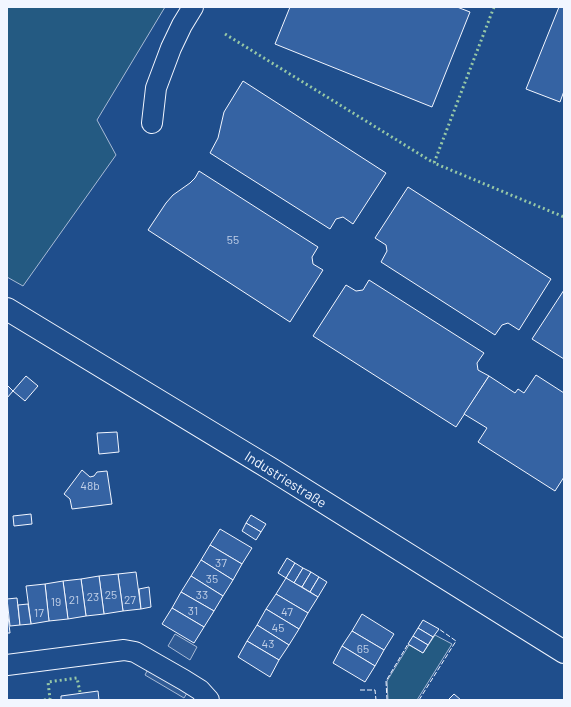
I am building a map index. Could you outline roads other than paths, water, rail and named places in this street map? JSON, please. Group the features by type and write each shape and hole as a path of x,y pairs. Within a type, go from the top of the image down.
{"main road":[{"name":"Industriestraße","path":"7,309 271,469 564,652"}],"street":[{"path":"152,123 156,88 171,48 193,7"},
{"path":"7,665 124,650 135,652 184,680 200,690 210,700"}]}
